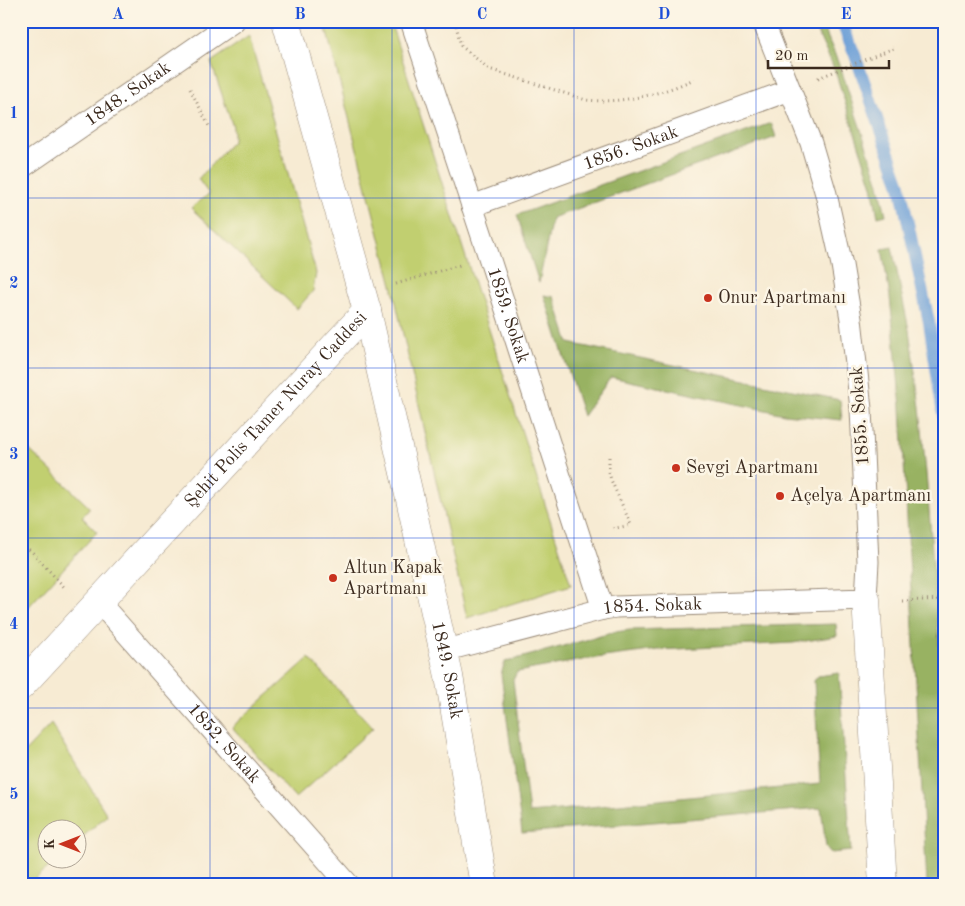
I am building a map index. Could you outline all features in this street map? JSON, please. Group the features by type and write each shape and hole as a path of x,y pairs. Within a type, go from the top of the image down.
{"street":[{"name":"Şehit Polis Tamer Nuray Caddesi","path":"21,686 364,303 286,21"},
{"name":"1849. Sokak","path":"364,303 449,676 484,885"},
{"name":"1855. Sokak","path":"866,599 884,885"}],"lane":[{"name":"1848. Sokak","path":"21,168 234,21"},
{"name":"1859. Sokak","path":"411,21 603,609"},
{"name":"1855. Sokak","path":"763,21 811,143 826,194 842,265 851,318 861,409 868,562 866,599"},
{"name":"1856. Sokak","path":"472,206 790,90"},
{"name":"1854. Sokak","path":"443,652 603,609 626,606 866,599"},
{"name":"1852. Sokak","path":"98,601 349,885"}],"path":[{"path":"455,21 461,46 489,69 586,100 599,102 623,101 677,88 694,79"},
{"path":"818,78 894,48"},
{"path":"176,61 209,126"},
{"path":"364,303 489,257"},
{"path":"603,531 631,525 611,480 609,457"},
{"path":"21,543 33,553 67,590"},
{"path":"912,600 944,599"}],"green space":[{"path":"324,21 390,21 571,585 467,618 392,285"},
{"path":"812,21 821,21 841,69 879,184 886,215 878,217 872,186 835,71"},
{"path":"249,36 316,273 313,291 297,309 191,208 209,194 198,179 233,141 233,127 211,62"},
{"path":"771,123 776,137 552,218 539,283 517,215"},
{"path":"892,247 909,330 920,407 927,484 944,708 944,885 927,885 901,408 890,297 882,249"},
{"path":"544,295 554,297 569,343 840,400 842,420 784,414 611,377 583,416"},
{"path":"21,442 90,508 82,517 97,532 21,615"},
{"path":"836,624 837,636 793,643 658,650 588,659 517,672 513,680 529,813 820,784 814,681 818,676 839,673 851,851 831,853 826,847 821,808 522,833 501,674 505,662 615,632 630,630"},
{"path":"309,658 373,728 295,798 232,727"},
{"path":"51,724 107,815 88,832 88,818 38,818 38,868 48,868 28,885 21,885 21,756"}],"waterway":[{"path":"841,21 855,55 900,185 929,322 944,420"}],"place":[{"name":"Onur Apartmanı","path":"708,298"},
{"name":"Sevgi Apartmanı","path":"676,468"},
{"name":"Açelya Apartmanı","path":"780,496"},
{"name":"Altun Kapak Apartmanı","path":"333,578"}]}
